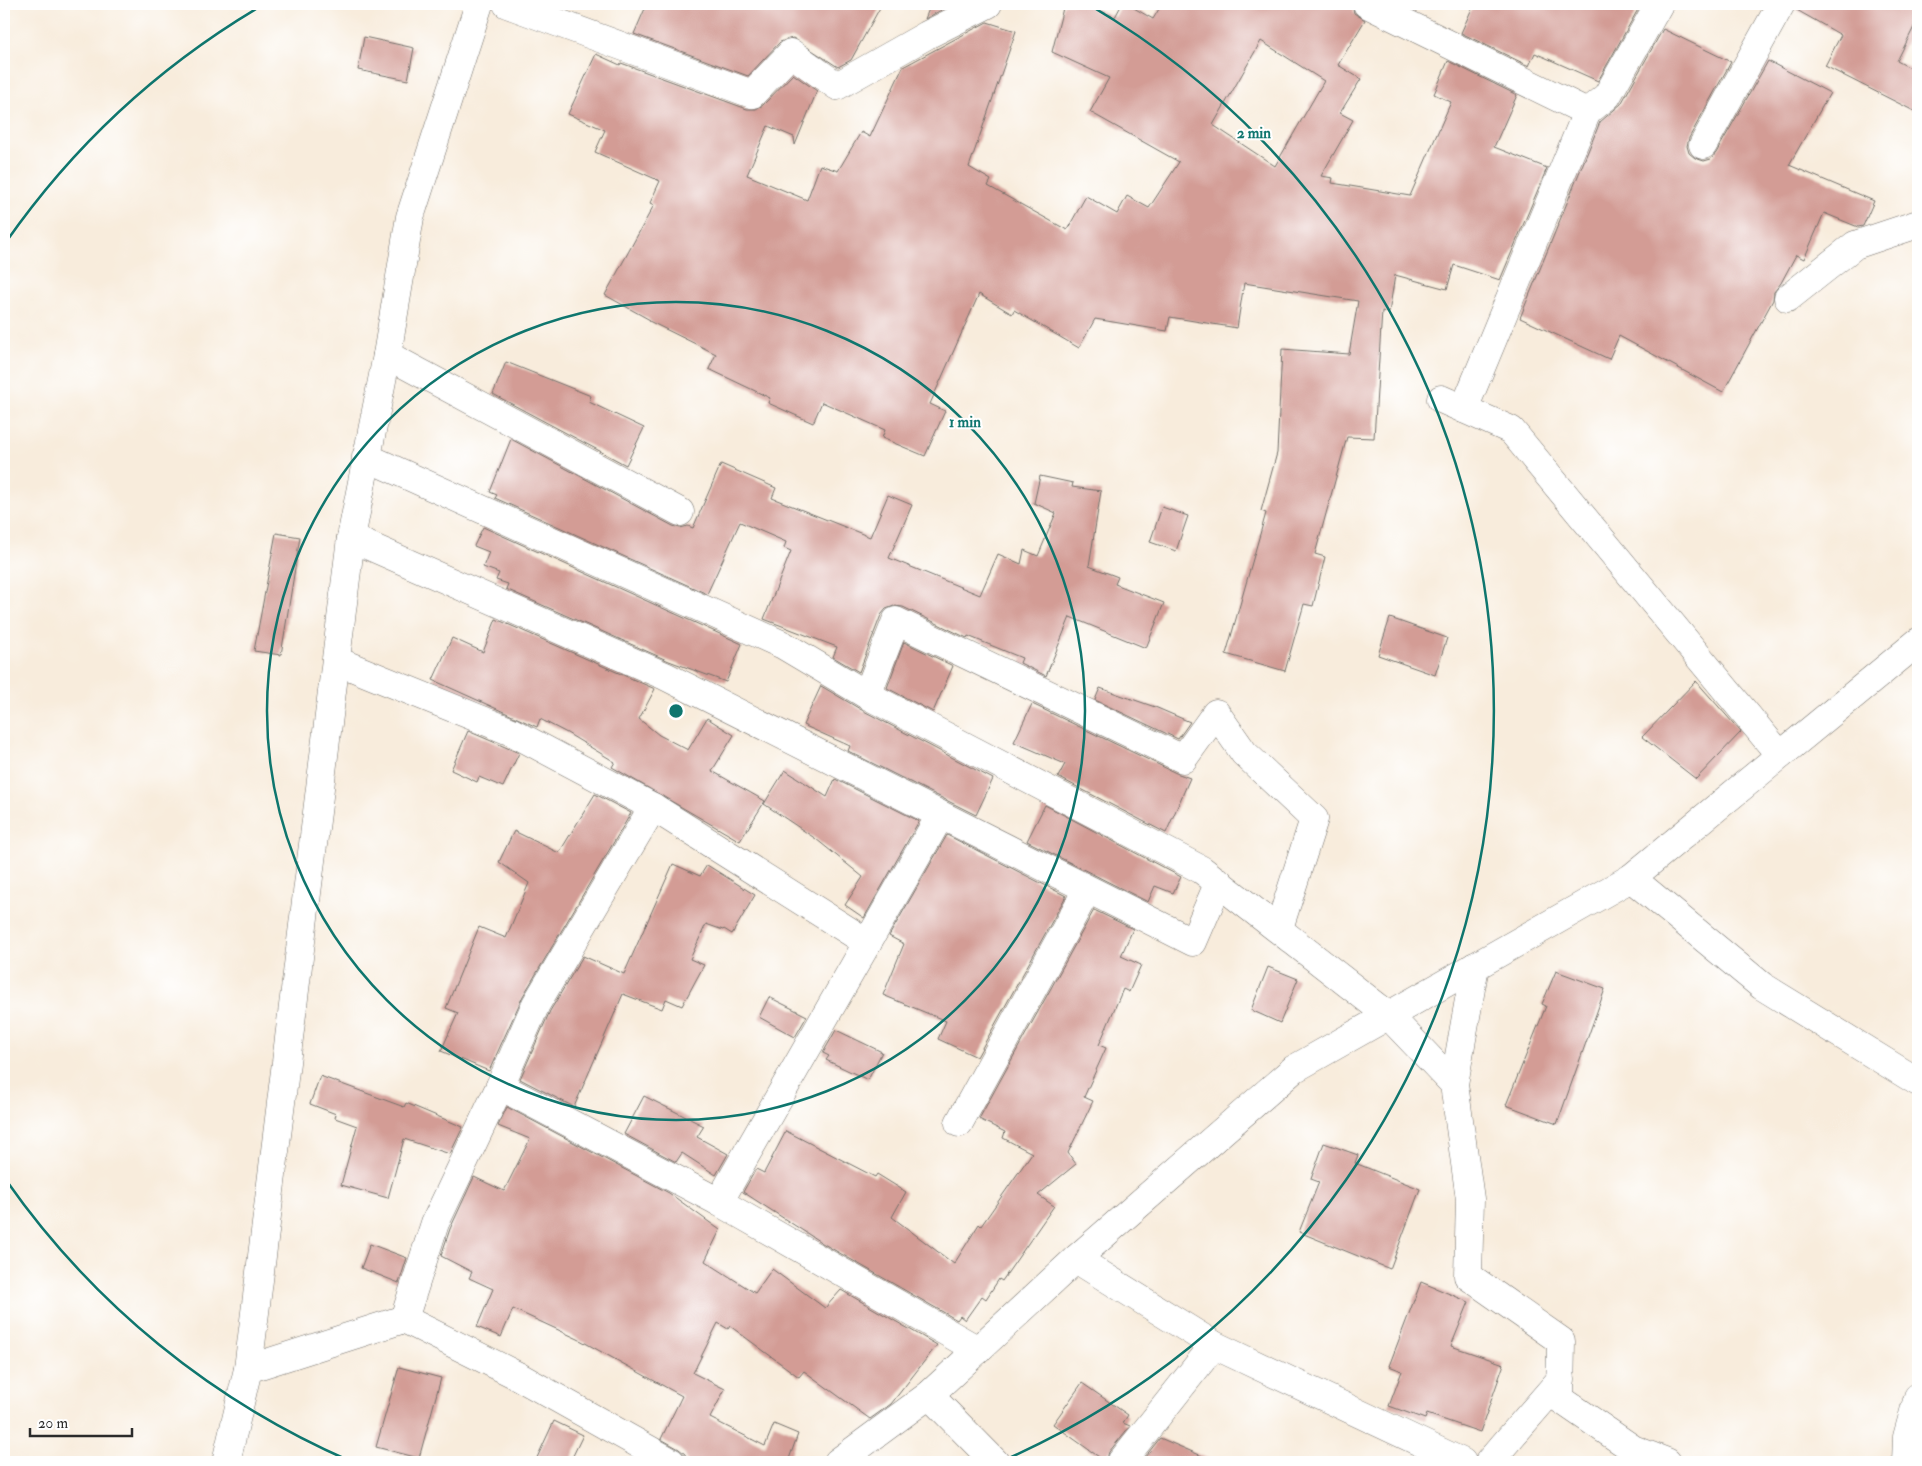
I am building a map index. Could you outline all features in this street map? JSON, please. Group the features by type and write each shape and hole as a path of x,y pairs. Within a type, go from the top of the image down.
{"street":[{"path":"226,1462 248,1370 351,538 387,355 410,216 479,4"},
{"path":"507,4 752,94 791,53 838,86 927,35 988,4"},
{"path":"1367,4 1588,112"},
{"path":"1659,4 1607,96 1588,112 1452,404 1511,430 1780,755"},
{"path":"1703,145 1781,4"},
{"path":"1788,298 1855,245 1918,224"},
{"path":"387,355 680,512"},
{"path":"366,457 783,645 867,695 1202,870 1279,928 1388,1016 1454,1084"},
{"path":"351,538 665,676 1193,942 1219,882"},
{"path":"867,695 896,621 1183,759 1216,713 1244,752 1314,819 1279,928"},
{"path":"838,1462 929,1394 1076,1259 1294,1069 1631,878 1918,642"},
{"path":"337,661 512,732 652,807 868,943"},
{"path":"404,1319 435,1223 500,1086 536,1004 652,807"},
{"path":"719,1202 940,816"},
{"path":"1631,878 1762,986 1918,1082"},
{"path":"959,1123 1087,890"},
{"path":"1475,966 1454,1084 1470,1199 1468,1276 1561,1341 1560,1399 1633,1449 1667,1462"},
{"path":"500,1086 719,1202 978,1350"},
{"path":"1076,1259 1214,1345 1462,1462"},
{"path":"248,1370 404,1319 516,1375 671,1462"},
{"path":"1120,1462 1214,1345"},
{"path":"1489,1462 1561,1379"},
{"path":"929,1394 995,1462"},
{"path":"1906,1462 1907,1437 1918,1397"}],"building":[{"path":"647,4 882,4 851,60 838,67 793,38 780,42 748,76 634,34"},
{"path":"931,4 945,8 925,19"},
{"path":"1064,4 1085,4 1115,17 1122,4 1127,4 1153,19 1162,4 1352,4 1354,13 1365,20 1338,65 1361,79 1340,113 1353,120 1321,176 1333,178 1332,183 1410,196 1451,102 1434,94 1448,61 1517,95 1494,147 1547,168 1500,280 1454,265 1447,289 1395,275 1389,313 1382,311 1374,438 1347,437 1315,554 1325,557 1313,606 1304,604 1285,671 1226,654 1266,513 1261,511 1277,453 1282,349 1349,354 1358,301 1244,283 1237,328 1170,317 1167,331 1095,319 1079,348 1014,310 1012,314 979,294 930,404 945,411 925,456 882,438 885,430 822,402 813,423 768,403 770,398 709,369 716,354 649,321 605,295 654,205 650,203 660,181 595,152 605,130 568,114 596,54 620,65 621,63 747,109 756,109 763,105 793,74 817,91 795,145 794,137 768,126 747,175 807,200 820,165 838,171 861,132 870,137 903,67 987,22 1016,31 969,167 991,180 988,186 1067,230 1086,196 1117,214 1127,196 1149,208 1179,162 1090,112 1109,78 1052,52","holes":["1261,41 1324,81 1275,166 1213,125"]},
{"path":"1474,4 1641,4 1598,81 1535,53 1529,66 1461,33"},
{"path":"1797,4 1918,4 1918,19 1897,61 1918,72 1918,113 1825,66 1841,35 1795,9"},
{"path":"1663,29 1731,62 1689,138 1687,146 1689,153 1695,158 1704,161 1711,159 1716,153 1768,61 1830,93 1789,165 1874,201 1863,226 1858,227 1824,213 1804,259 1796,255 1774,292 1773,300 1723,392 1619,336 1609,359 1520,318 1600,122 1621,104"},
{"path":"364,37 414,48 408,80 358,70"},
{"path":"506,362 591,396 589,402 644,428 626,465 493,394"},
{"path":"511,439 680,528 688,526 693,528 721,464 776,488 772,498 870,537 888,495 912,505 889,558 980,595 998,554 1021,564 1024,550 1038,556 1056,513 1034,503 1040,476 1073,483 1072,487 1101,491 1089,566 1118,577 1115,584 1164,603 1146,648 1070,617 1046,676 1020,663 1022,658 968,636 967,638 903,607 894,606 886,609 881,615 859,672 833,657 837,647 764,619 791,551 784,548 786,542 740,522 707,594 495,498 497,495 490,492"},
{"path":"1162,507 1188,516 1176,551 1150,542"},
{"path":"483,527 742,644 726,682 669,661 506,589 508,584 496,580 499,573 483,567 489,552 474,546"},
{"path":"276,533 300,537 281,655 254,651"},
{"path":"1390,618 1447,638 1435,675 1378,655"},
{"path":"496,619 655,689 639,719 659,735 688,750 707,718 734,735 712,771 765,801 740,841 612,767 615,762 567,733 540,719 537,727 433,680 452,638 483,652"},
{"path":"904,642 953,666 933,712 887,688"},
{"path":"1696,681 1741,732 1696,779 1642,737"},
{"path":"821,686 860,709 993,779 976,815 848,751 850,746 803,725"},
{"path":"1100,688 1155,707 1190,722 1178,739 1095,700"},
{"path":"1032,704 1190,778 1166,833 1058,777 1065,764 1014,742"},
{"path":"468,731 519,753 503,787 479,777 477,782 451,770"},
{"path":"785,770 827,797 835,779 919,821 864,918 845,905 863,877 816,839 764,804"},
{"path":"595,794 631,813 523,996 489,1071 441,1051 458,1013 446,1008 479,927 506,938 529,883 499,862 514,831 559,853"},
{"path":"1045,805 1181,877 1173,893 1155,886 1148,902 1027,841"},
{"path":"947,835 1066,896 977,1057 938,1039 946,1021 883,995 904,944 889,936"},
{"path":"673,864 700,876 707,865 755,895 732,934 724,929 706,924 690,959 704,965 682,1006 666,999 662,1009 623,994 574,1107 520,1079 550,1011 583,956 624,974"},
{"path":"1094,910 1133,929 1121,956 1141,965 1129,992 1123,989 1099,1045 1106,1048 1084,1097 1093,1101 1068,1153 1076,1164 1038,1195 1054,1206 1002,1281 999,1279 986,1299 982,1296 965,1320 960,1316 957,1320 822,1243 743,1192 756,1169 764,1173 786,1131 875,1177 877,1174 906,1192 892,1217 954,1264 979,1224 981,1226 1032,1153 1003,1138 1005,1132 979,1119"},
{"path":"1268,967 1298,979 1280,1023 1251,1010"},
{"path":"1556,971 1605,989 1557,1124 1506,1105 1546,1006 1542,1004"},
{"path":"769,997 807,1016 795,1037 759,1017"},
{"path":"836,1030 882,1052 868,1080 826,1060 829,1056 823,1053"},
{"path":"320,1076 404,1107 406,1103 463,1127 450,1154 404,1139 388,1198 341,1185 357,1126 335,1118 336,1114 310,1104"},
{"path":"644,1096 704,1126 697,1137 728,1154 716,1175 682,1153 676,1162 624,1134"},
{"path":"507,1107 669,1193 720,1230 705,1261 755,1293 772,1269 825,1308 841,1290 937,1345 891,1404 870,1419 804,1371 799,1377 730,1326 728,1329 718,1323 693,1373 725,1389 710,1418 765,1446 774,1424 798,1434 789,1459 796,1462 687,1462 685,1454 661,1439 682,1396 578,1339 513,1309 501,1337 477,1327 493,1289 469,1278 472,1272 441,1256 450,1229 474,1177 504,1191 530,1139 498,1126"},
{"path":"1324,1143 1358,1155 1355,1163 1420,1189 1390,1269 1299,1232 1319,1182 1311,1179"},
{"path":"370,1244 407,1258 399,1283 361,1268"},
{"path":"1421,1282 1469,1302 1451,1346 1504,1364 1480,1432 1427,1414 1425,1419 1389,1406 1402,1371 1389,1366"},
{"path":"399,1367 441,1378 419,1458 376,1447"},
{"path":"1082,1383 1128,1415 1123,1423 1130,1426 1109,1452 1106,1462 1053,1424"},
{"path":"554,1421 583,1435 570,1462 535,1462"},
{"path":"1160,1438 1216,1462 1141,1462"}]}
